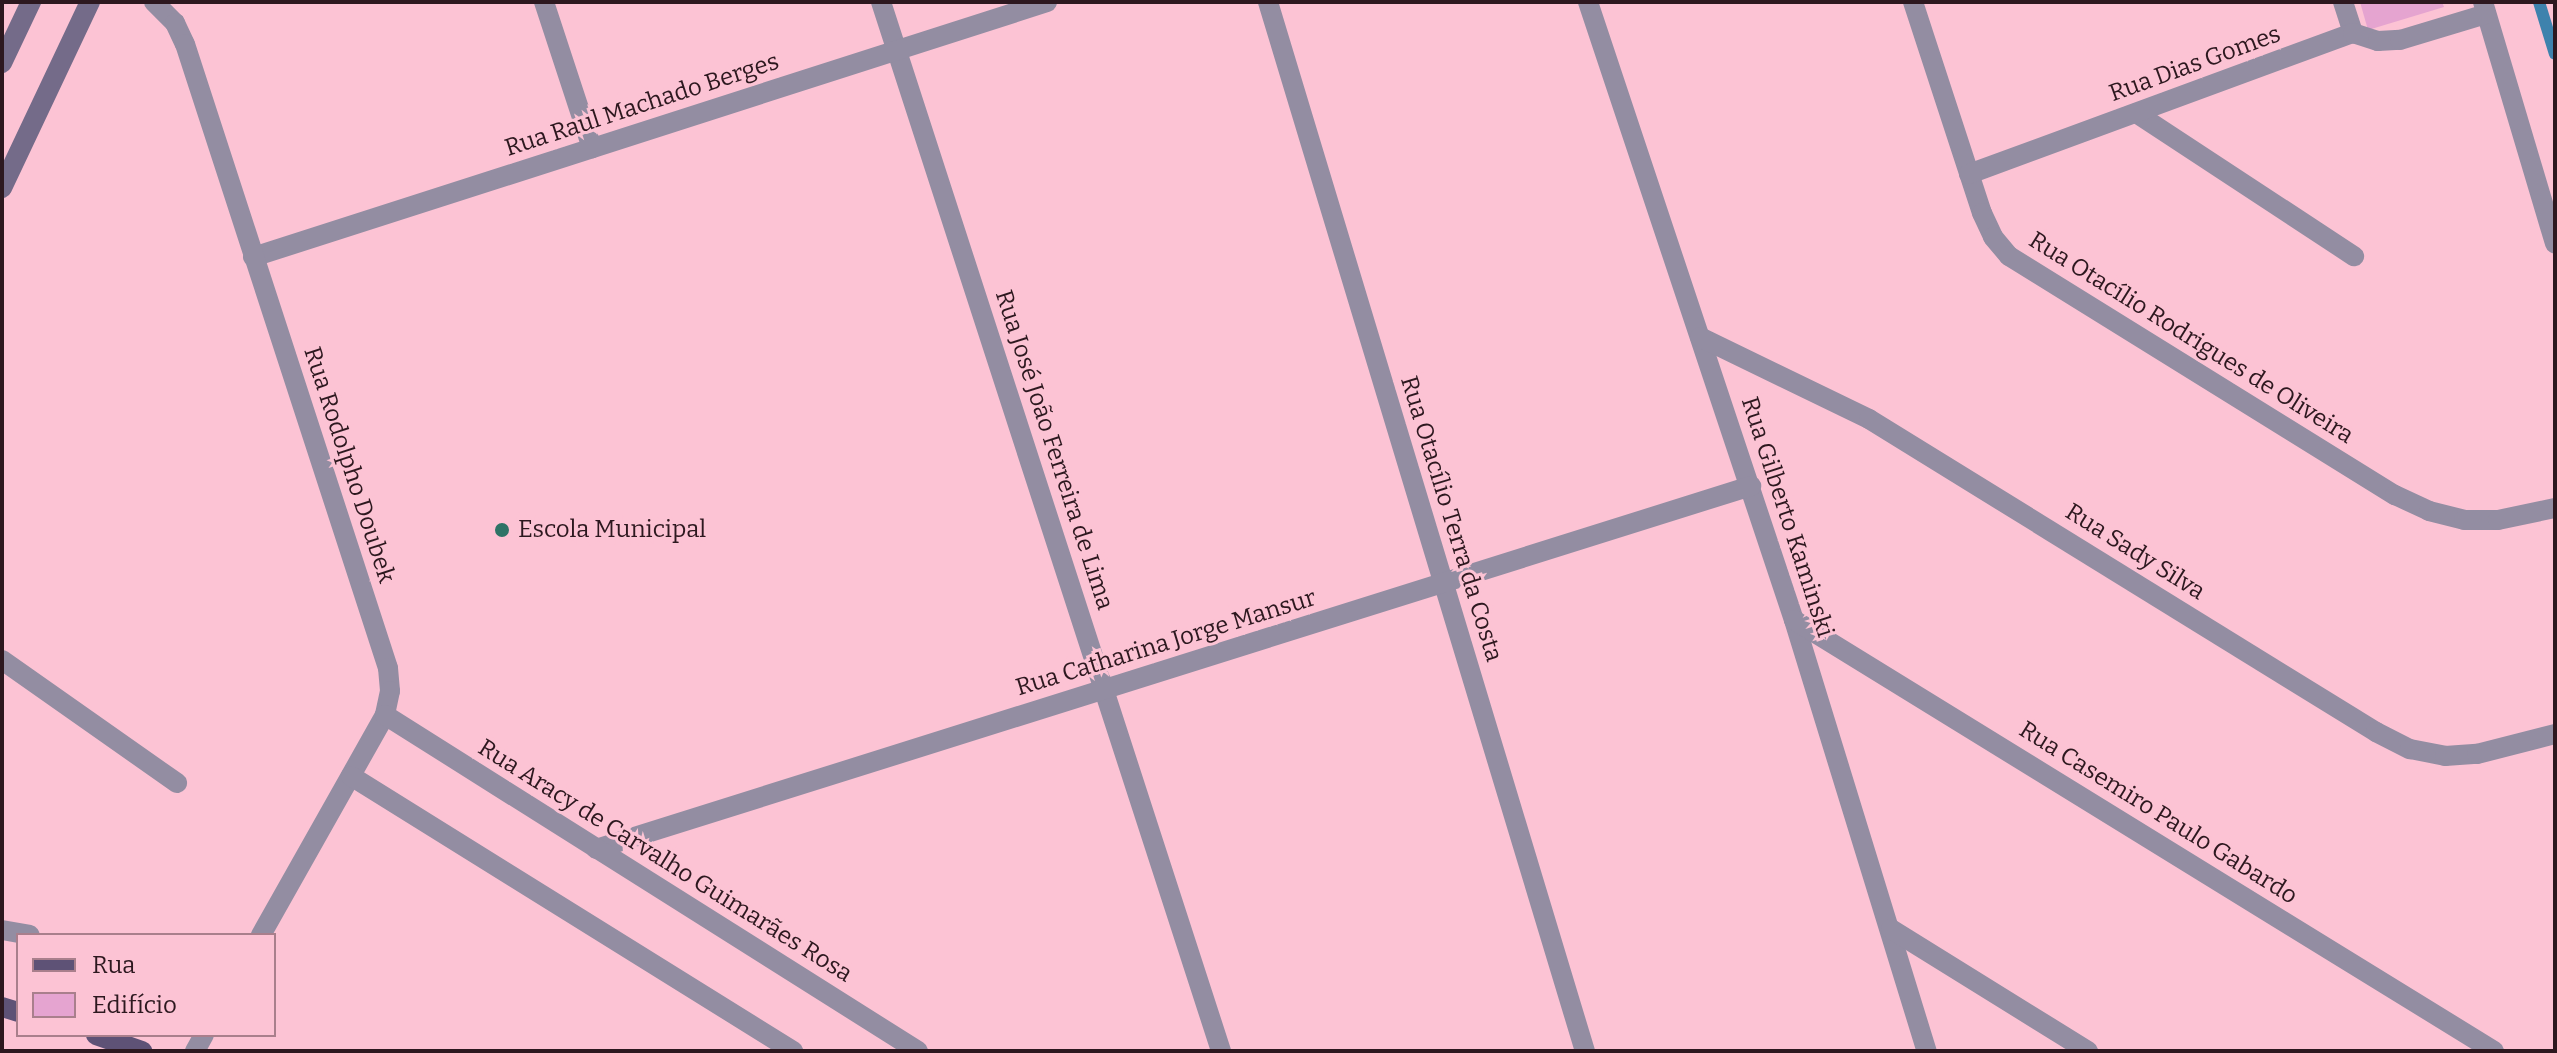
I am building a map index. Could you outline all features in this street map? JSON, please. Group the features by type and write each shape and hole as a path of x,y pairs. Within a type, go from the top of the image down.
{"main road":[{"path":"2,63 31,2"},
{"path":"2,188 90,2"},
{"path":"102,1037 142,1051"}],"street":[{"name":"Rua Rodolpho Doubek","path":"154,2 175,23 185,44 388,668 390,691 385,715 262,933"},
{"path":"544,2 592,148"},
{"name":"Rua José João Ferreira de Lima","path":"881,2 1221,1051"},
{"name":"Rua Raul Machado Berges","path":"253,257 1047,2"},
{"name":"Rua Otacílio Terra da Costa","path":"1268,2 1585,1051"},
{"name":"Rua Gilberto Kaminski","path":"1588,2 1751,486 1927,1051"},
{"name":"Rua Otacílio Rodrigues de Oliveira","path":"1913,2 1969,174 1993,237 2026,269 2395,495 2429,511 2464,520 2498,520 2555,508"},
{"path":"2343,2 2353,33 2378,41 2400,40 2485,8 2555,244"},
{"name":"Rua Dias Gomes","path":"1969,174 2353,33"},
{"path":"2136,113 2354,256"},
{"name":"Rua Sady Silva","path":"1700,337 1869,419 2376,732 2410,749 2445,756 2477,754 2555,734"},
{"name":"Rua Catharina Jorge Mansur","path":"596,849 1751,486"},
{"name":"Rua Casemiro Paulo Gabardo","path":"1794,620 2494,1051"},
{"path":"2,660 177,783"},
{"name":"Rua Aracy de Carvalho Guimarães Rosa","path":"385,715 918,1051"},
{"path":"351,776 793,1051"},
{"path":"1891,929 2088,1051"}],"building":[{"path":"2360,2 2442,2 2444,7 2368,30"}],"waterway":[{"path":"2539,2 2555,54"}],"place":[{"name":"Escola Municipal","path":"502,530"}]}
